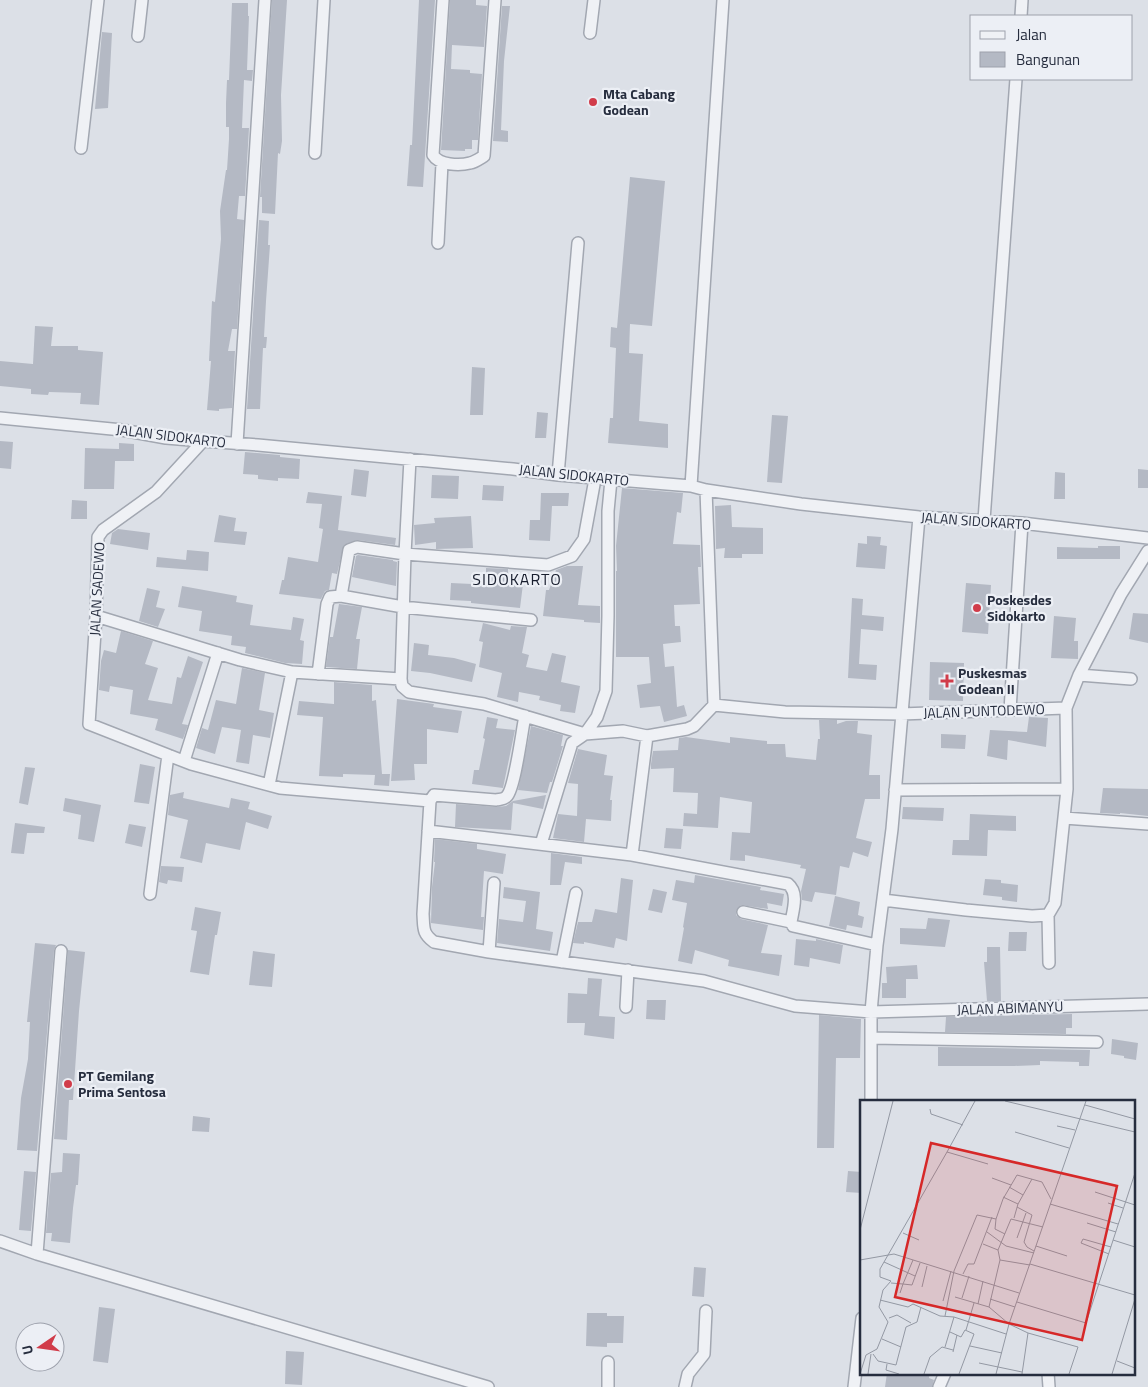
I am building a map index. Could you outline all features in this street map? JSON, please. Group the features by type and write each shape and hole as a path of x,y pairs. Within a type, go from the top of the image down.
{"street":[{"path":"81,148 98,0"},
{"path":"138,36 142,0"},
{"path":"237,444 265,0"},
{"path":"315,153 324,0"},
{"path":"443,0 433,155 436,160 442,163 468,164 484,156 494,0"},
{"path":"590,34 594,0"},
{"path":"691,486 723,0"},
{"path":"1021,15 1022,0"},
{"path":"984,520 1016,80"},
{"path":"438,243 442,163"},
{"path":"558,475 578,243"},
{"name":"JALAN SIDOKARTO","path":"0,418 122,430 166,438 513,468 558,475 691,486 706,490 801,504 919,517 1022,523 1148,538"},
{"name":"JALAN SADEWO","path":"168,755 89,724 96,616 98,537 103,530 156,492 203,441"},
{"path":"410,459 403,607 402,686 409,692 484,704 585,734 623,731 647,736 687,729 694,726 714,706 706,490"},
{"path":"341,596 349,550 357,547 405,554 548,565 572,556 584,539 595,478"},
{"path":"541,844 572,743 585,734 597,716 606,691 608,511 611,480"},
{"path":"871,1100 871,1012 895,790 919,517"},
{"path":"1010,710 1022,523"},
{"path":"1049,963 1048,915 1055,903 1067,789 1066,708 1079,675 1121,594 1148,551"},
{"path":"318,674 327,604 330,597 341,596 403,607 532,620"},
{"path":"96,616 240,660 292,672 401,679"},
{"path":"184,761 218,653"},
{"path":"269,785 292,672"},
{"path":"1079,675 1131,680"},
{"name":"JALAN PUNTODEWO","path":"714,706 784,712 901,714 1066,708"},
{"path":"525,716 516,768 508,796 496,800 434,795 430,801 428,831 632,855 788,884 792,887 795,894 791,922"},
{"path":"632,855 647,736"},
{"path":"150,894 168,755 280,788 430,801"},
{"path":"895,790 1067,789"},
{"path":"1064,818 1148,824"},
{"name":"JALAN ABIMANYU","path":"428,831 424,930 427,937 434,942 489,952 704,981 795,1006 871,1012 1148,1004"},
{"path":"489,952 494,883"},
{"path":"562,962 576,893"},
{"path":"883,900 966,910 1032,916 1048,915"},
{"path":"743,912 791,922 796,927 877,945"},
{"path":"37,1254 61,951"},
{"path":"626,1007 628,970"},
{"path":"871,1038 1097,1042"},
{"path":"0,1241 37,1254 488,1387"},
{"path":"685,1387 688,1374 704,1354 706,1311"},
{"path":"854,1387 860,1339"},
{"path":"608,1362 608,1387"},
{"path":"939,1387 945,1374"},
{"path":"1048,1374 1049,1387"}],"building":[{"path":"272,0 287,0 281,95 282,141 280,154 278,153 275,214 262,213 262,197 260,197"},
{"path":"419,0 435,0 423,187 407,186 410,145 412,145"},
{"path":"450,0 476,0 476,5 487,6 484,47 452,45 451,69 470,70 470,73 482,74 478,140 472,140 472,149 465,149 465,151 441,150"},
{"path":"232,3 248,3 247,70 253,70 252,81 244,80 242,128 249,128 245,196 239,196 237,219 244,220 237,329 232,329 228,351 235,351 232,408 219,409 219,411 207,410 211,361 209,361 212,301 215,302 221,239 220,211 227,170 229,139 229,127 226,127 226,103 227,80 229,80"},
{"path":"502,6 510,6 504,61 501,130 508,131 508,142 493,141"},
{"path":"102,32 112,33 108,108 95,109"},
{"path":"630,177 665,181 652,326 630,324 629,353 643,354 639,421 668,424 668,448 608,443 610,418 613,418 616,348 610,347 611,327 617,328"},
{"path":"259,220 269,221 268,245 270,245 264,337 267,337 266,348 263,348 260,409 247,409"},
{"path":"35,326 53,327 51,346 78,346 78,350 103,352 99,405 80,404 81,393 49,392 48,395 31,394 31,389 0,386 0,361 33,364"},
{"path":"472,367 485,368 483,415 470,415"},
{"path":"537,412 548,413 546,438 535,438"},
{"path":"772,415 788,416 782,483 767,482"},
{"path":"0,441 13,442 11,469 0,468"},
{"path":"119,443 134,444 134,461 115,461 114,489 84,489 85,448 119,449"},
{"path":"245,452 300,459 299,479 278,478 278,481 258,479 258,475 243,474"},
{"path":"354,469 369,471 366,497 351,495"},
{"path":"1138,469 1148,470 1148,488 1138,488"},
{"path":"1055,472 1065,473 1065,499 1054,499"},
{"path":"432,475 459,476 458,499 431,498"},
{"path":"483,485 504,486 503,501 482,500"},
{"path":"622,488 683,493 681,513 677,512 673,544 700,545 701,567 698,567 700,604 674,605 675,626 680,626 681,642 663,644 665,667 674,666 677,707 684,705 687,716 664,722 660,706 640,708 637,685 651,683 649,657 616,657 616,546"},
{"path":"308,492 342,496 338,530 396,538 395,545 358,540 344,545 337,574 332,573 329,590 325,591 321,599 279,594 282,580 284,580 288,557 318,562 323,529 319,528 322,504 306,503"},
{"path":"541,493 569,493 568,506 552,506 550,541 529,540 530,520 540,520"},
{"path":"72,500 87,501 87,519 71,519"},
{"path":"731,505 732,527 763,528 763,554 742,554 742,558 724,558 725,548 716,549 715,506"},
{"path":"219,515 236,518 234,531 247,532 245,545 214,542"},
{"path":"471,516 473,548 436,549 436,542 415,545 414,525 435,523 434,518"},
{"path":"118,529 150,533 148,550 110,544 112,533"},
{"path":"867,536 881,537 880,545 887,546 885,569 856,567 858,543 867,544"},
{"path":"1098,546 1120,546 1120,559 1057,559 1057,547 1098,548"},
{"path":"187,550 209,552 208,571 156,567 157,557 186,560"},
{"path":"356,556 397,562 396,586 352,577"},
{"path":"567,566 583,566 578,605 600,606 600,623 543,616 546,590 549,590 556,570"},
{"path":"486,568 508,569 508,582 523,584 520,608 450,600 451,583 472,584 473,579 486,580"},
{"name":"Poskesdes Sidokarto","path":"966,583 991,585 988,634 962,632"},
{"path":"182,586 237,596 236,602 253,605 250,625 291,630 293,617 304,619 300,640 304,641 302,664 285,663 245,653 246,647 231,645 232,636 199,631 202,611 178,607"},
{"path":"147,588 160,591 156,607 165,609 158,627 139,621"},
{"path":"852,598 863,599 862,615 884,617 883,631 861,629 859,664 877,665 876,680 848,678"},
{"path":"339,604 362,607 356,639 360,639 357,669 326,667 330,637 333,637"},
{"path":"1133,613 1148,614 1148,643 1129,639"},
{"path":"1054,616 1076,618 1074,641 1078,641 1078,659 1051,658"},
{"path":"483,623 510,630 511,626 527,627 522,653 529,655 526,667 547,671 552,653 566,656 561,682 580,686 575,713 560,711 561,705 539,700 540,696 519,692 518,702 497,697 502,673 479,667 483,642 479,641"},
{"path":"121,631 153,641 145,664 158,668 148,700 172,704 177,677 181,678 188,656 203,662 182,724 188,725 183,739 155,730 158,719 130,714 133,690 110,686 109,692 99,690 101,661 104,650 116,653"},
{"path":"414,643 429,645 428,655 454,658 476,664 472,682 411,671"},
{"name":"Puskesmas Godean II","path":"930,662 964,663 963,701 929,700"},
{"path":"242,668 265,673 259,710 274,713 270,738 253,735 249,764 236,762 241,730 222,727 215,754 196,748 202,728 208,730 216,700 236,704"},
{"path":"334,682 372,685 372,701 376,700 382,774 390,774 389,786 374,785 375,775 343,774 343,777 319,776 323,717 297,715 299,701 334,704"},
{"path":"397,699 434,704 433,707 462,711 458,733 427,729 427,764 414,764 415,780 391,781"},
{"path":"487,717 498,719 496,728 515,730 503,788 472,784 474,770 479,770"},
{"path":"1029,717 1048,718 1046,747 1008,740 1007,760 987,756 990,730 1027,732"},
{"path":"819,720 837,720 837,724 846,721 858,721 857,733 872,735 869,775 880,775 880,799 865,799 856,838 872,842 868,857 853,852 849,868 840,866 836,895 815,892 812,902 802,900 801,891 806,869 800,868 801,865 745,855 745,861 730,860 732,832 750,833 752,802 720,797 718,828 683,826 684,813 697,814 698,793 673,792 674,768 651,769 651,764 653,751 678,750 679,738 686,737 730,743 730,737 767,741 767,744 785,744 786,757 816,760 818,739 820,739"},
{"path":"531,726 563,735 561,746 563,746 547,793 518,790"},
{"path":"941,734 966,735 965,749 941,748"},
{"path":"578,749 607,755 604,775 613,776 610,800 612,800 611,821 586,819 584,842 553,838 558,814 577,816 578,784 568,783"},
{"path":"140,764 155,767 149,804 134,802"},
{"path":"25,767 35,768 28,805 19,803"},
{"path":"1103,788 1148,789 1148,816 1100,813"},
{"path":"184,792 183,798 229,808 231,798 250,802 248,809 272,816 268,829 246,822 240,850 206,843 202,863 180,858 188,820 168,815 170,795"},
{"path":"546,795 543,809 513,803 511,830 455,827 456,804 497,807 506,806 513,801"},
{"path":"65,798 101,805 94,842 78,839 81,815 63,811"},
{"path":"903,807 944,808 943,821 902,819"},
{"path":"970,814 1016,816 1016,831 988,830 987,856 952,855 953,840 969,840"},
{"path":"15,823 45,827 44,833 27,833 24,854 11,853"},
{"path":"129,824 146,827 142,847 125,843"},
{"path":"666,828 683,829 681,849 664,848"},
{"path":"435,839 477,844 477,849 506,854 503,874 484,871 481,917 484,917 483,930 431,923"},
{"path":"551,853 582,857 582,864 565,862 561,885 550,885"},
{"path":"161,866 184,867 182,882 168,880 167,884 159,882"},
{"path":"695,875 761,887 760,890 784,894 782,906 767,903 768,909 741,905 736,911 736,915 741,919 768,925 761,953 782,955 779,976 728,966 729,960 695,950 692,964 678,961 687,903 672,900 676,880 694,883"},
{"path":"621,878 633,880 627,941 616,938 614,948 584,942 584,944 573,943 578,922 592,922 595,909 617,913"},
{"path":"985,879 1001,880 1001,883 1018,885 1017,902 1002,900 1002,897 983,895"},
{"path":"504,887 540,892 536,929 553,932 550,951 497,943 499,919 523,922 526,901 503,898"},
{"path":"653,889 667,892 662,913 648,910"},
{"path":"835,896 860,902 858,915 864,917 862,928 847,925 846,930 829,926"},
{"path":"195,907 221,912 217,935 215,935 209,975 190,972 197,931 191,930"},
{"path":"928,918 950,920 945,947 900,944 900,928 926,929"},
{"path":"1009,932 1027,932 1026,951 1008,951"},
{"path":"796,939 816,941 816,939 843,945 840,964 810,958 809,967 794,965"},
{"path":"35,943 56,945 54,950 37,1151 17,1150 21,1098 28,1059 30,1022 27,1022"},
{"path":"987,947 1000,947 1001,1001 987,1001 984,962 987,962"},
{"path":"68,950 85,952 73,1100 69,1100 67,1140 54,1139"},
{"path":"253,951 275,954 272,987 249,985"},
{"path":"917,965 918,979 906,979 906,998 882,998 882,983 887,983 886,967"},
{"path":"588,978 602,979 599,1016 615,1017 614,1039 584,1035 585,1023 567,1023 568,993 587,994"},
{"path":"647,1000 666,1000 665,1020 646,1019"},
{"path":"1072,1014 1072,1028 1066,1028 1066,1034 945,1032 946,1017"},
{"path":"819,1015 861,1019 860,1058 836,1058 834,1148 817,1148"},
{"path":"1112,1039 1138,1043 1136,1060 1111,1054"},
{"path":"938,1047 1090,1050 1089,1066 1079,1066 1079,1062 1040,1061 1040,1065 938,1066"},
{"path":"193,1116 210,1118 209,1132 192,1131"},
{"path":"63,1153 80,1154 70,1243 51,1241 52,1233 46,1233 51,1173 62,1172"},
{"path":"24,1171 36,1172 31,1231 19,1230"},
{"path":"848,1171 860,1172 860,1193 846,1192"},
{"path":"694,1267 706,1268 704,1297 692,1296"},
{"path":"99,1307 115,1309 108,1363 93,1361"},
{"path":"587,1313 607,1313 607,1316 624,1316 623,1343 607,1343 607,1347 586,1346"},
{"path":"286,1351 304,1352 302,1385 285,1384"},
{"path":"887,1374 930,1374 929,1378 934,1380 932,1387 885,1387"}],"place":[{"name":"Mta Cabang Godean","path":"593,102"},
{"name":"Poskesdes Sidokarto","path":"977,608"},
{"name":"Puskesmas Godean II","path":"947,681"},
{"name":"PT Gemilang Prima Sentosa","path":"68,1084"}],"district":[{"name":"SIDOKARTO","path":"517,579"}]}
